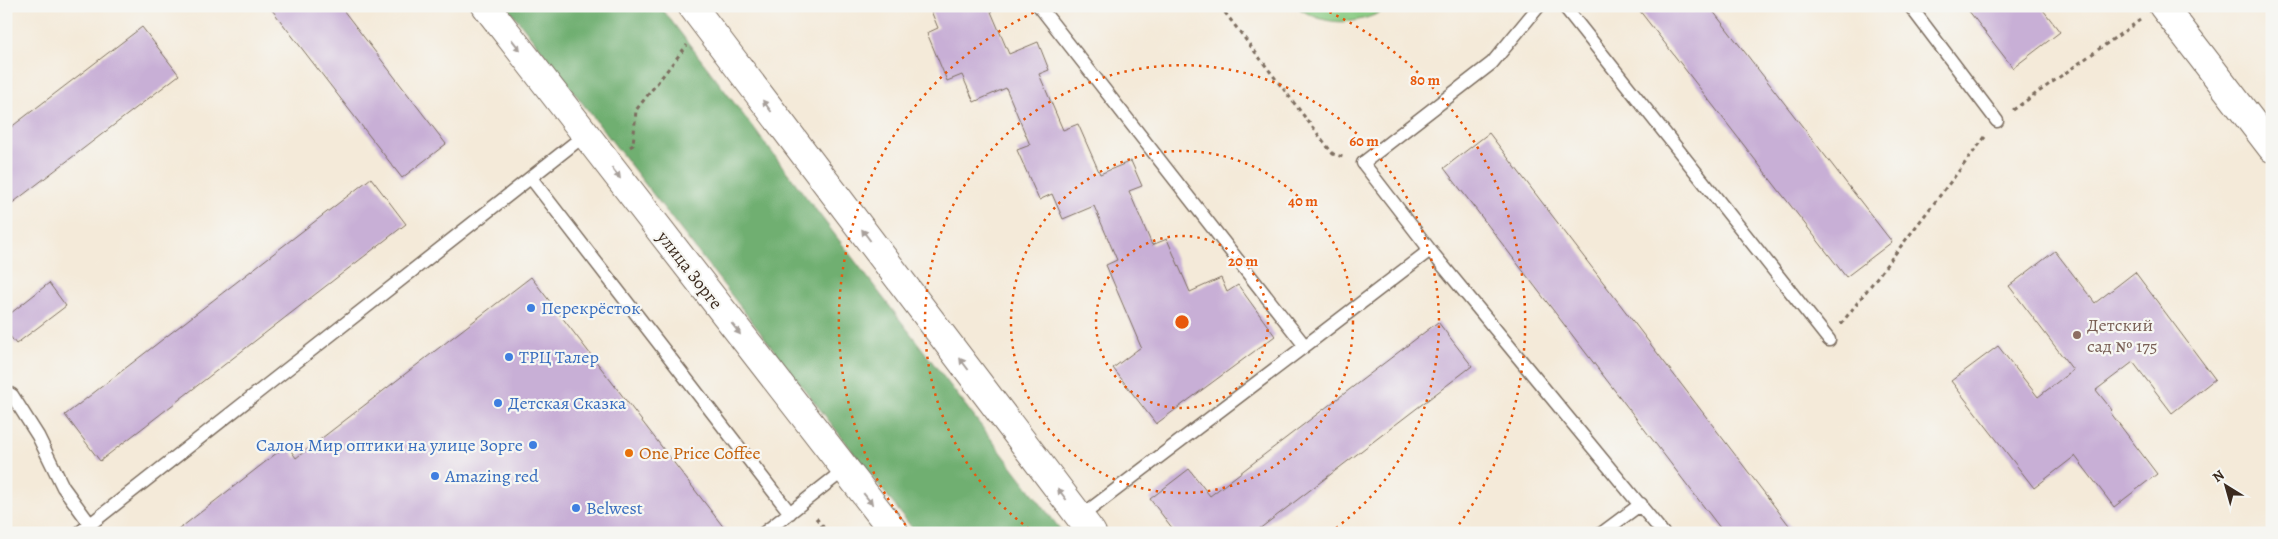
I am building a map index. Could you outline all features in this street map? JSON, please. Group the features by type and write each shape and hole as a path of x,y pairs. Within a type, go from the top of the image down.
{"main road":[{"name":"улица Зорге","path":"486,6 844,470 895,533"},
{"path":"2164,11 2272,148"},
{"path":"698,14 1086,525"}],"lane":[{"path":"1039,6 1305,346"},
{"path":"1539,6 1492,63 1363,163 1430,250 1663,533"},
{"path":"1564,6 1829,340"},
{"path":"1910,6 1997,121"},
{"path":"79,533 586,134"},
{"path":"531,178 790,512"},
{"path":"1086,525 1305,346 1430,250"},
{"path":"6,392 12,395 38,436 63,486 90,524"},
{"path":"764,533 844,470"},
{"path":"1602,533 1641,504"}],"path":[{"path":"1220,6 1333,154 1363,163"},
{"path":"1829,340 1997,121 2164,11"},
{"path":"608,163 633,145 636,110 698,14"}],"green space":[{"path":"507,6 660,6 1063,533 916,533"},
{"path":"1296,6 1392,6 1369,17 1344,22 1319,18"}],"building":[{"path":"269,6 340,6 446,144 402,178"},
{"path":"929,6 989,7 1009,54 1038,42 1049,70 1039,74 1063,130 1078,124 1100,174 1131,161 1142,186 1129,191 1152,245 1167,239 1190,292 1221,278 1227,292 1238,285 1275,336 1156,424 1113,368 1141,347 1106,265 1117,260 1094,206 1063,219 1052,194 1039,200 1017,150 1030,145 1006,88 974,102 962,75 947,81 927,33 938,28"},
{"path":"1636,6 1709,6 1892,242 1846,277"},
{"path":"1965,6 2040,6 2060,32 2013,68"},
{"path":"142,27 179,75 6,208 6,131"},
{"path":"1489,133 1795,533 1724,533 1444,168"},
{"path":"371,178 406,224 100,461 65,415"},
{"path":"2055,251 2095,303 2135,272 2215,379 2172,413 2133,362 2096,390 2112,410 2110,412 2157,474 2114,507 2075,456 2034,488 1951,381 1998,346 2038,397 2073,370 2009,286"},
{"name":"ТРЦ Талер","path":"531,277 728,533 174,533 287,445 296,458"},
{"path":"49,283 66,306 16,344 6,331 6,317"},
{"path":"1438,322 1472,366 1254,533 1176,533 1150,499 1189,469 1210,496"}],"place":[{"name":"Перекрёсток","path":"531,308"},
{"name":"Детский сад № 175","path":"2077,335"},
{"name":"ТРЦ Талер","path":"509,357"},
{"name":"Детская Сказка","path":"498,403"},
{"name":"Салон Мир оптики на улице Зорге","path":"533,445"},
{"name":"One Price Coffee","path":"629,453"},
{"name":"Amazing red","path":"435,476"},
{"name":"Belwest","path":"576,508"}]}
